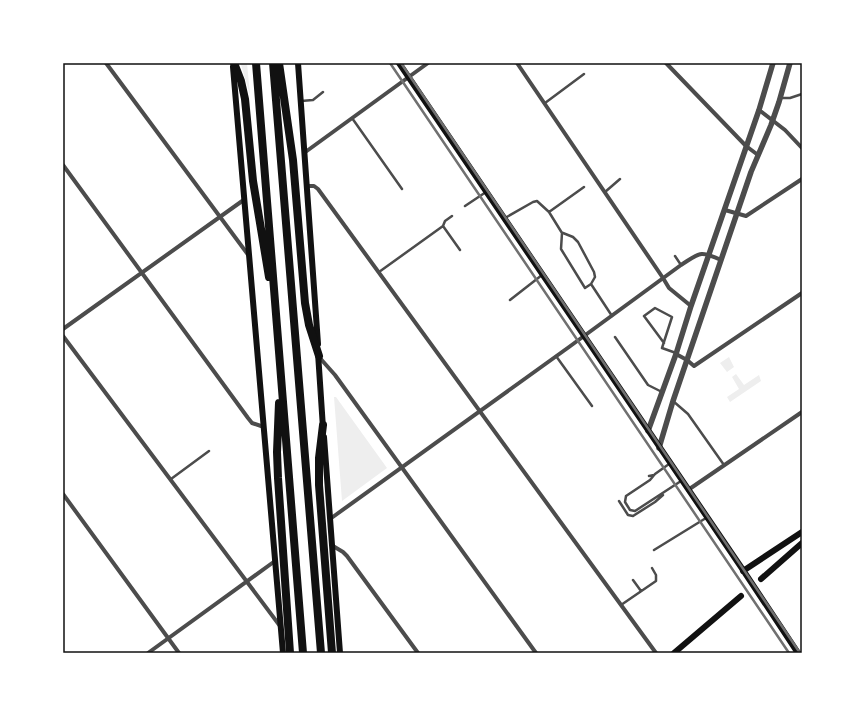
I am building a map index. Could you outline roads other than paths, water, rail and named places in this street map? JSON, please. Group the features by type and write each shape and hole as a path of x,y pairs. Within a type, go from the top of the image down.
{"highway":[{"path":"233,63 241,81 245,99 255,194 276,315"},
{"path":"256,63 303,653"},
{"path":"273,63 320,653"},
{"path":"280,63 294,169 305,303 309,325 319,356"},
{"path":"281,373 278,431 278,478 290,653"},
{"path":"323,425 319,458 319,485 332,653"}],"main road":[{"path":"233,63 283,653"},
{"path":"298,63 340,653"},
{"path":"398,63 798,653"},
{"path":"743,571 802,532"},
{"path":"761,579 802,543"},
{"path":"674,653 741,596"}],"street":[{"path":"106,63 249,257"},
{"path":"304,153 428,63"},
{"path":"517,63 669,288 692,306"},
{"path":"666,63 746,146 758,155"},
{"path":"648,431 663,393 759,110 773,63"},
{"path":"659,448 673,401 751,172 781,98 790,63"},
{"path":"759,110 788,133 802,148"},
{"path":"63,165 248,418 252,423 264,427"},
{"path":"725,210 746,216 802,180"},
{"path":"307,186 314,186 318,189 656,653"},
{"path":"63,329 219,216 245,199"},
{"path":"330,519 681,265 700,253 709,254 721,260"},
{"path":"676,354 694,366 802,293"},
{"path":"63,336 280,626"},
{"path":"319,356 335,375 536,653"},
{"path":"688,490 802,412"},
{"path":"63,494 179,653"},
{"path":"333,546 347,556 418,653"},
{"path":"148,653 274,561"}],"lane":[{"path":"544,104 584,74"},
{"path":"300,101 313,100 323,92"},
{"path":"781,98 790,98 802,94"},
{"path":"352,118 402,189"},
{"path":"605,193 620,178"},
{"path":"549,212 584,188"},
{"path":"466,206 486,192"},
{"path":"504,219 533,202 538,201 549,212 562,233 561,249 585,288 591,284 595,277 594,272 578,242 573,237 562,233"},
{"path":"379,272 443,226 445,221 452,216"},
{"path":"443,226 460,250"},
{"path":"675,256 681,265"},
{"path":"510,300 543,275"},
{"path":"591,284 612,316"},
{"path":"664,343 644,316 655,308 672,317 664,343 662,348 676,354"},
{"path":"615,337 648,385 663,393"},
{"path":"556,356 592,406"},
{"path":"673,401 688,414 724,465"},
{"path":"171,479 209,451"},
{"path":"670,464 626,496 624,499 630,510 635,512 682,481"},
{"path":"648,476 655,474"},
{"path":"619,501 628,515 635,516 656,502 666,492"},
{"path":"654,550 707,517"},
{"path":"621,606 656,581 656,575 652,568"},
{"path":"633,580 641,591"}],"railway":[{"path":"390,63 789,653"},
{"path":"401,63 800,653"}]}
